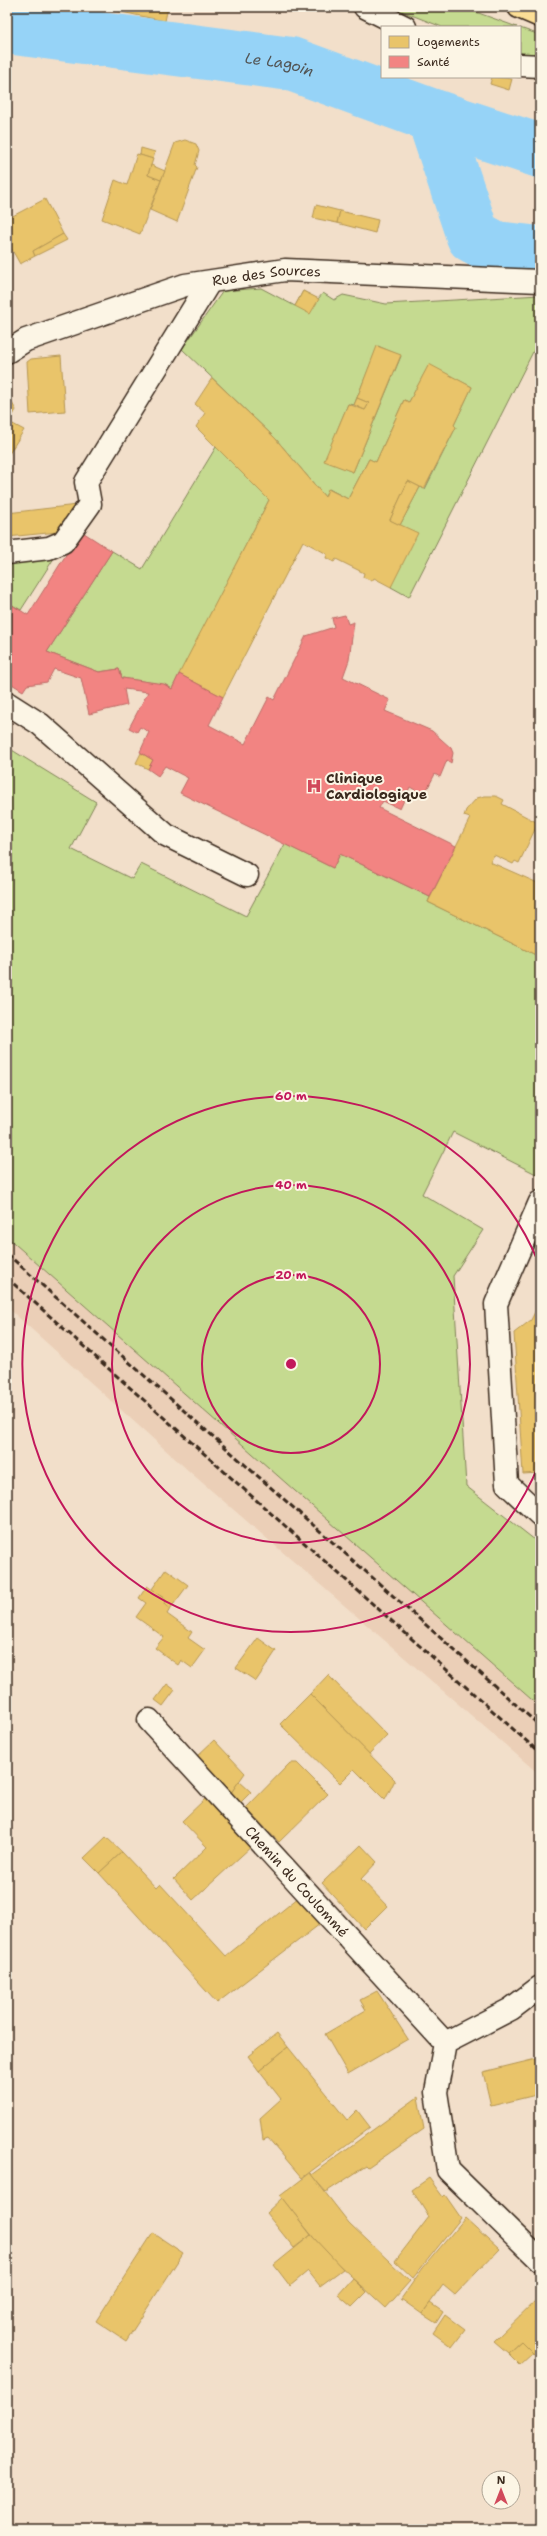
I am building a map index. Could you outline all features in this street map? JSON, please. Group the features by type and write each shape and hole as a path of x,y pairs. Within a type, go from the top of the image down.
{"main road":[{"path":"519,7 540,16"}],"street":[{"path":"365,7 403,26"},
{"path":"521,65 540,66"},
{"name":"Rue des Sources","path":"7,352 26,340 185,285 208,283 285,270 540,281"},
{"path":"7,553 49,548 63,542 90,504 86,482 208,283"},
{"path":"7,703 40,724 166,835 247,875"},
{"path":"540,1202 496,1304 507,1484 540,1515"},
{"name":"Chemin du Coulommé","path":"149,1720 445,2043"},
{"path":"540,1987 511,2009 445,2043 436,2092 448,2170 540,2260"}],"shaded area":[{"path":"7,1237 540,1707 540,1775 190,1472 7,1307"}],"green space":[{"path":"391,7 462,7 514,26 439,26"},
{"path":"521,28 540,35 540,54 521,55"},
{"path":"261,288 295,306 303,291 318,299 323,293 334,300 343,295 386,304 540,295 540,338 409,597 391,587 400,525 420,487 425,489 456,427 454,425 472,387 429,365 409,402 404,400 376,462 369,459 348,499 329,489 325,497 275,438 182,349 223,291","holes":["378,346 401,356 353,472 325,460 348,404 354,405"]},
{"path":"216,447 269,500 172,689 166,685 122,678 119,669 99,672 47,652 112,551 142,569"},
{"path":"56,555 21,610 7,602 7,562 33,562"},
{"path":"7,747 96,802 71,849 132,879 141,864 246,916 285,844 333,868 340,854 430,897 428,902 540,957 540,1176 453,1132 422,1194 483,1230 453,1276 466,1486 540,1544 540,1707 7,1237"}],"building: Logements":[{"path":"97,7 168,7 165,21"},
{"path":"492,78 512,79 509,90 490,84"},
{"path":"185,140 196,144 199,151 195,165 197,167 177,222 150,210 175,143"},
{"path":"141,148 155,152 153,159 140,155"},
{"path":"137,154 153,159 148,175 161,180 140,234 102,219 115,180 127,185"},
{"path":"151,165 165,171 161,180 148,175"},
{"path":"45,199 63,234 33,251 35,256 20,264 7,241 7,219"},
{"path":"316,205 340,211 337,223 313,218"},
{"path":"340,211 378,220 375,233 337,223"},
{"path":"63,234 67,240 35,256 33,251"},
{"path":"303,291 319,299 310,314 295,306"},
{"path":"377,346 401,355 353,472 324,461 348,404 365,410 369,403 357,398"},
{"path":"61,356 65,411 30,414 27,362 31,359"},
{"path":"429,364 472,387 454,425 456,427 424,489 408,481 390,520 418,533 391,587 374,578 372,581 363,577 364,573 336,559 334,562 326,558 327,554 303,541 223,697 179,674 269,500 196,427 205,413 195,404 212,378 275,438 325,497 328,489 348,499 369,459 376,462 404,400 409,402"},
{"path":"7,394 16,410 9,422 24,430 7,457"},
{"path":"357,398 369,403 365,410 354,405"},
{"path":"408,481 420,487 400,525 390,520"},
{"path":"77,505 58,532 7,537 7,513"},
{"path":"141,753 153,760 148,769 136,763"},
{"path":"496,796 504,800 502,804 538,823 519,863 515,861 513,864 494,855 490,862 540,884 540,957 428,902 470,818 464,816 466,810 477,798"},
{"path":"540,1302 540,1473 523,1474 514,1333 531,1320"},
{"path":"166,1569 188,1585 170,1609 164,1604 166,1600 152,1589"},
{"path":"147,1586 166,1600 164,1604 170,1609 167,1614 192,1632 188,1638 205,1650 192,1668 181,1660 178,1665 155,1648 164,1637 136,1617 146,1603 139,1598"},
{"path":"258,1638 276,1651 256,1681 236,1668"},
{"path":"328,1675 387,1735 369,1754 310,1694"},
{"path":"167,1684 175,1690 163,1706 155,1700"},
{"path":"310,1694 395,1780 385,1800 354,1769 340,1783 280,1724"},
{"path":"214,1740 245,1773 231,1793 196,1757"},
{"path":"290,1763 297,1763 328,1794 279,1842 246,1808"},
{"path":"239,1781 251,1792 240,1803 231,1793"},
{"path":"207,1797 253,1845 193,1900 174,1879 207,1847 182,1821"},
{"path":"106,1837 122,1852 99,1873 84,1858"},
{"path":"361,1845 377,1862 361,1879 387,1906 364,1929 322,1883"},
{"path":"122,1852 156,1888 160,1884 226,1956 299,1897 320,1924 217,2003 99,1873"},
{"path":"377,1991 408,2039 348,2074 325,2034 366,2010 360,2000"},
{"path":"277,2033 288,2047 259,2071 248,2056"},
{"path":"288,2047 347,2120 357,2110 370,2127 302,2178 268,2138 263,2140 260,2118 281,2099 259,2071"},
{"path":"540,2058 540,2094 491,2106 483,2072"},
{"path":"418,2097 424,2129 368,2168 366,2166 326,2192 311,2175"},
{"path":"310,2173 349,2223 410,2281 386,2308 326,2253 280,2196"},
{"path":"429,2178 443,2197 445,2195 461,2218 413,2278 395,2261 429,2217 412,2190"},
{"path":"282,2198 311,2235 294,2248 266,2213"},
{"path":"465,2218 499,2249 455,2295 443,2285 422,2314 401,2299 423,2268"},
{"path":"153,2233 183,2253 126,2341 96,2321"},
{"path":"311,2235 343,2269 320,2286 308,2271 290,2286 274,2265"},
{"path":"353,2278 367,2292 352,2307 338,2295"},
{"path":"540,2296 540,2360 521,2341 508,2353 494,2341"},
{"path":"430,2303 443,2312 436,2323 422,2314"},
{"path":"445,2315 465,2330 452,2347 433,2333"},
{"path":"521,2341 533,2353 520,2365 508,2353"}],"building: Santé":[{"path":"81,531 112,551 47,652 99,672 119,669 122,678 164,684 172,689 179,674 223,697 209,725 245,744 269,697 274,700 306,636 334,627 332,618 345,615 348,624 354,622 349,660 343,677 390,700 385,711 432,731 451,748 453,753 451,763 447,760 440,777 435,774 424,795 410,787 400,809 383,801 379,808 456,846 430,897 340,854 333,868 180,793 188,778 165,766 158,776 148,769 153,760 140,752 149,732 140,727 137,732 129,728 148,692 124,689 127,705 89,714 81,678 54,669 47,682 27,685 23,691 7,681 7,602 28,615"}],"waterway":[{"name":"Le Lagoin","path":"7,27 291,64 433,116 540,151"},
{"path":"433,116 473,236 495,248 540,253"}],"railway":[{"path":"7,1254 540,1726"},
{"path":"7,1278 540,1753"}],"place":[{"name":"Clinique Cardiologique","path":"314,786"}]}
